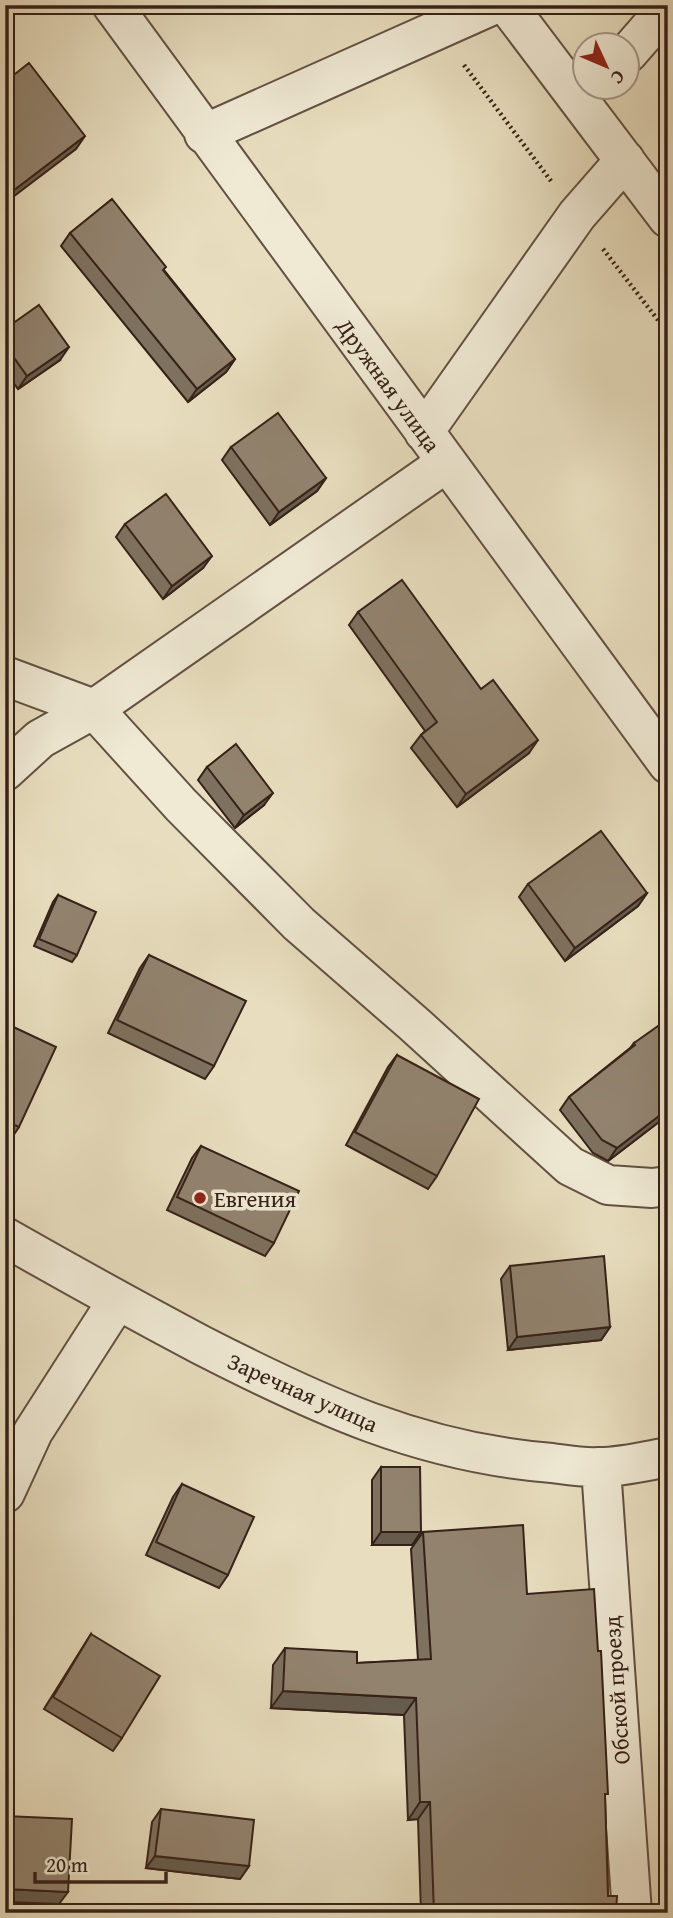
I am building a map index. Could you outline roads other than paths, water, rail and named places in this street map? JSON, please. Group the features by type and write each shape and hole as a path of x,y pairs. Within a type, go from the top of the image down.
{"street":[{"name":"Дружная улица","path":"112,5 668,764"},
{"path":"204,134 493,5"},
{"path":"508,5 572,76"},
{"path":"642,37 668,7"},
{"path":"593,102 625,160 668,218"},
{"path":"424,432 577,215 625,160"},
{"path":"5,771 40,739 94,709 446,463"},
{"path":"5,676 94,709 181,805 299,924 570,1166 608,1185 652,1188 668,1186"},
{"name":"Заречная улица","path":"5,1237 117,1301 324,1406 390,1430 440,1445 523,1461 601,1468 668,1457"},
{"path":"5,1493 33,1432 117,1301"},
{"name":"Обской проезд","path":"601,1468 632,1913"}],"place":[{"name":"Евгения","path":"200,1198"}]}
